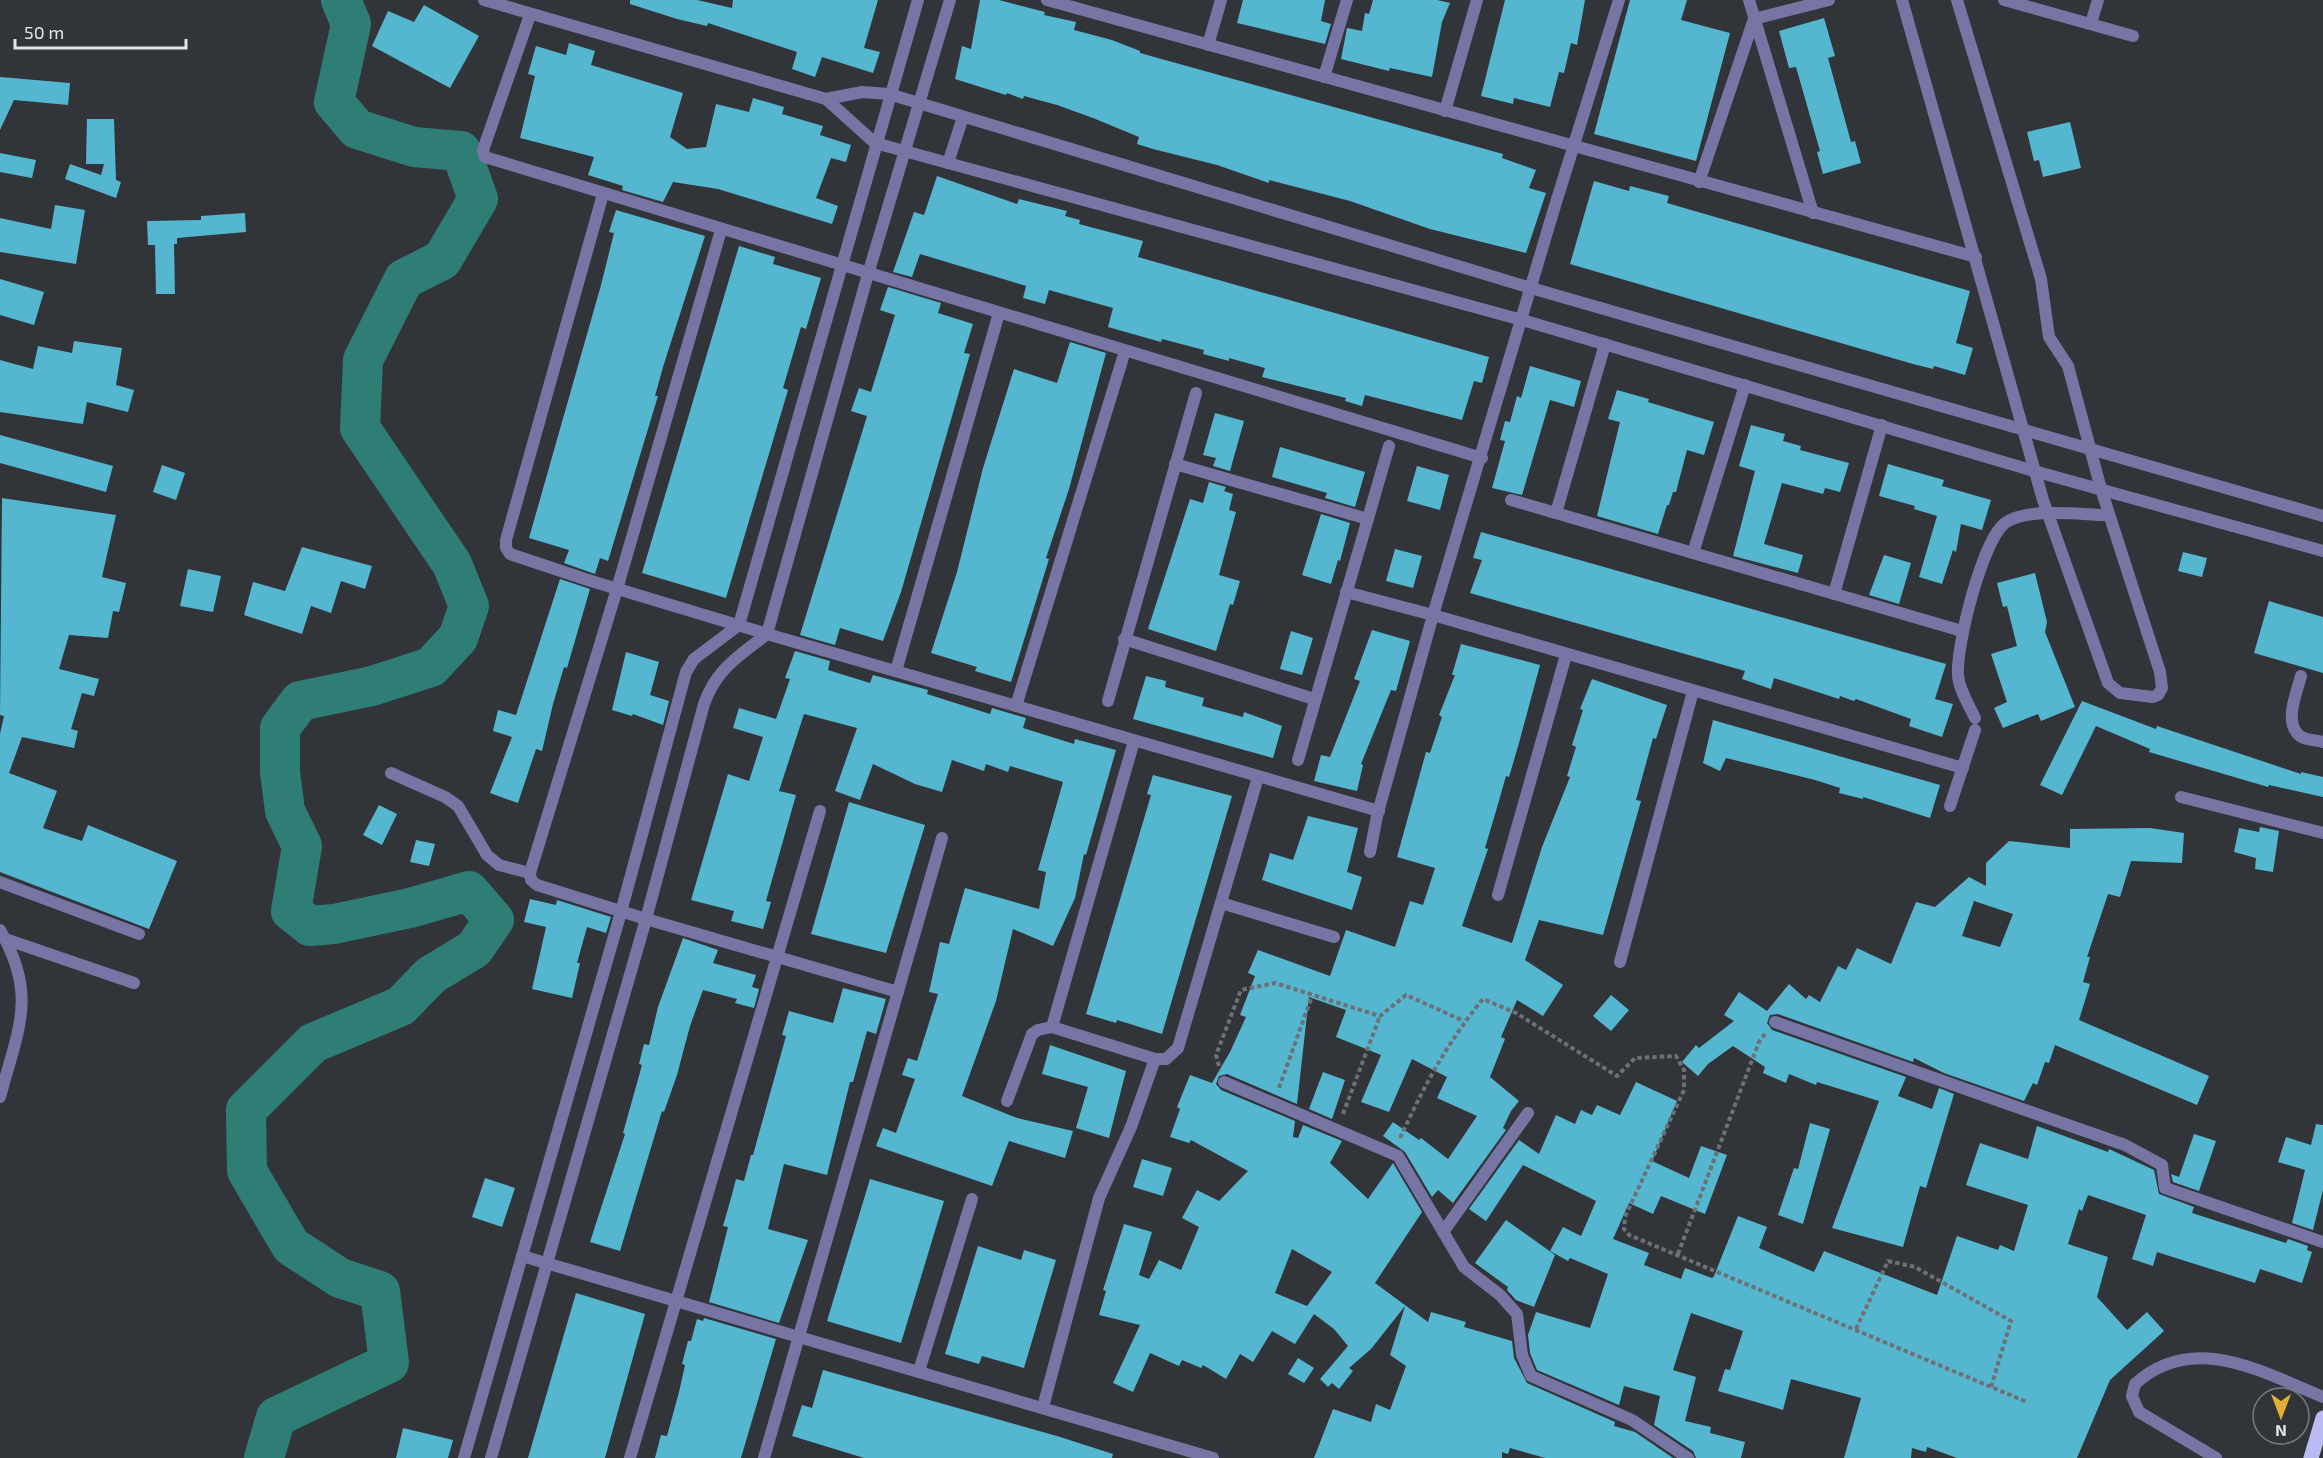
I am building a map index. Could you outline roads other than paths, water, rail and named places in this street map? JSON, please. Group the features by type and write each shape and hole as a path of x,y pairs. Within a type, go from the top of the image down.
{"main road":[{"path":"2311,1458 2323,1418"}],"street":[{"path":"484,0 826,99 875,143 1522,320 2034,471 2323,551"},
{"path":"464,1458 621,912 686,672 694,659 739,625 889,94 918,0"},
{"path":"491,1458 711,685 728,665 767,634 868,274 950,0"},
{"path":"1047,0 1091,6 1208,45 1976,257"},
{"path":"1208,45 1221,0"},
{"path":"1324,77 1347,0"},
{"path":"1445,111 1477,0"},
{"path":"1370,852 1379,811 1434,615 1619,0"},
{"path":"1749,0 1813,213"},
{"path":"1754,19 1829,0"},
{"path":"1902,0 2047,514 2108,683 2120,693 2153,697 2160,693 2162,680 2101,489 2068,366 2049,337 2041,279 1957,0"},
{"path":"2004,0 2133,36"},
{"path":"2091,23 2098,0"},
{"path":"530,15 483,155 721,230 1482,458"},
{"path":"1699,182 1754,19"},
{"path":"826,99 862,92 889,94 1532,288 2323,516"},
{"path":"948,163 963,117"},
{"path":"603,194 508,533 506,548 516,558 767,634 1379,811"},
{"path":"721,230 617,589 530,873 531,880 537,885 621,912 898,992"},
{"path":"896,671 999,313"},
{"path":"1556,513 1605,344"},
{"path":"1016,706 1125,351"},
{"path":"1693,553 1745,385"},
{"path":"1108,700 1196,393"},
{"path":"1834,594 1882,425"},
{"path":"1298,760 1389,446"},
{"path":"1176,464 1368,519"},
{"path":"1511,500 1962,631"},
{"path":"1950,806 1975,724 1959,682 1962,631 1982,565 2004,524 2023,516 2109,515"},
{"path":"1346,592 1434,615 1963,768"},
{"path":"1124,639 1314,699"},
{"path":"1498,896 1566,655"},
{"path":"2301,676 2292,716 2293,728 2300,736 2323,742"},
{"path":"1620,962 1693,691"},
{"path":"1052,1027 1134,741"},
{"path":"391,773 445,797 458,806 487,855 499,865 530,873"},
{"path":"1007,1101 1032,1034 1038,1030 1052,1027 1155,1059 1171,1056 1180,1044 1258,777"},
{"path":"2181,797 2323,833"},
{"path":"630,1458 820,811"},
{"path":"764,1458 942,838"},
{"path":"0,882 139,934"},
{"path":"1221,903 1334,937"},
{"path":"3,934 134,982"},
{"path":"0,1097 22,1013 20,971 3,934"},
{"path":"1775,1022 2125,1145 2162,1165 2165,1188 2323,1242"},
{"path":"1043,1407 1099,1198 1131,1127 1155,1059"},
{"path":"1224,1082 1393,1152 1405,1165 1464,1267 1500,1295 1517,1314 1522,1355 1531,1376 1632,1420 1688,1458"},
{"path":"1443,1232 1528,1113"},
{"path":"919,1371 972,1198"},
{"path":"522,1256 1213,1458"},
{"path":"2216,1458 2139,1412 2132,1396 2135,1384 2159,1367 2178,1359 2210,1357 2244,1365 2323,1397"}],"waterway":[{"path":"264,1458 276,1417 389,1363 380,1291 340,1278 291,1246 247,1171 246,1110 313,1043 401,1006 431,975 474,949 494,920 469,891 410,908 334,924 310,926 291,911 302,846 285,811 280,772 280,728 300,701 372,686 431,667 458,638 469,606 452,564 360,428 363,360 404,279 442,260 478,199 461,151 414,147 357,129 334,102 351,24 341,0"}]}
